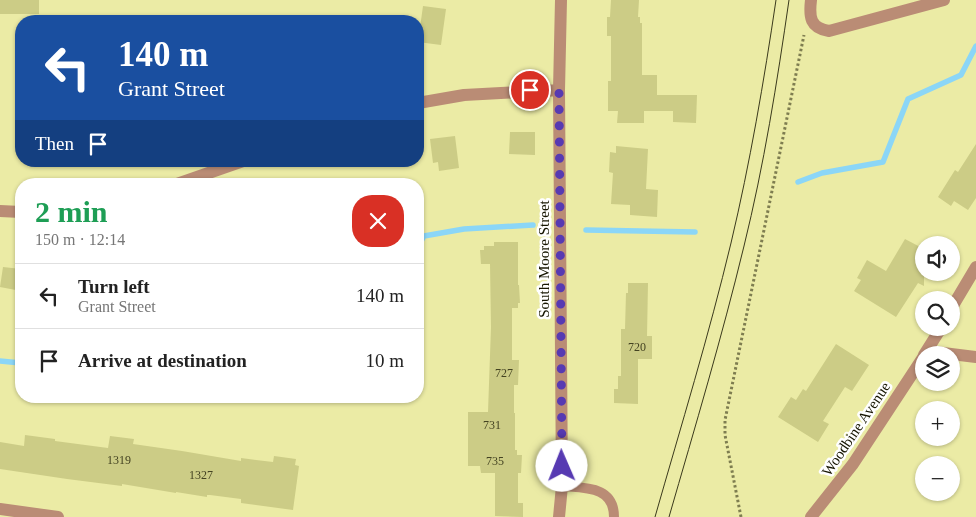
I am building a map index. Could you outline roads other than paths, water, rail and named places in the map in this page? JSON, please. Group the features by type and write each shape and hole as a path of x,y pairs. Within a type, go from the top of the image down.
{"street":[{"name":"South Moore Street","path":"559,517 562,486 559,90 561,0"},
{"path":"811,0 810,14 812,23 818,29 829,31 944,0"},
{"path":"424,101 464,95 559,90"},
{"path":"194,178 226,167"},
{"path":"0,211 15,212"},
{"path":"960,294 976,267"},
{"path":"960,356 976,357"},
{"name":"Woodbine Avenue","path":"811,517 853,464 915,369"},
{"path":"0,509 58,517"}],"lane":[{"path":"562,486 592,489 607,496 614,509 614,517"}],"waterway":[{"path":"798,182 822,173 883,162 908,99 961,75 976,46"},
{"path":"424,236 464,229 533,225"},
{"path":"586,230 695,232"},
{"path":"0,361 15,362"}],"tram line":[{"path":"655,517 704,346 731,243 756,122 776,0"},
{"path":"669,517 736,280 751,216 770,124 789,0"}]}
